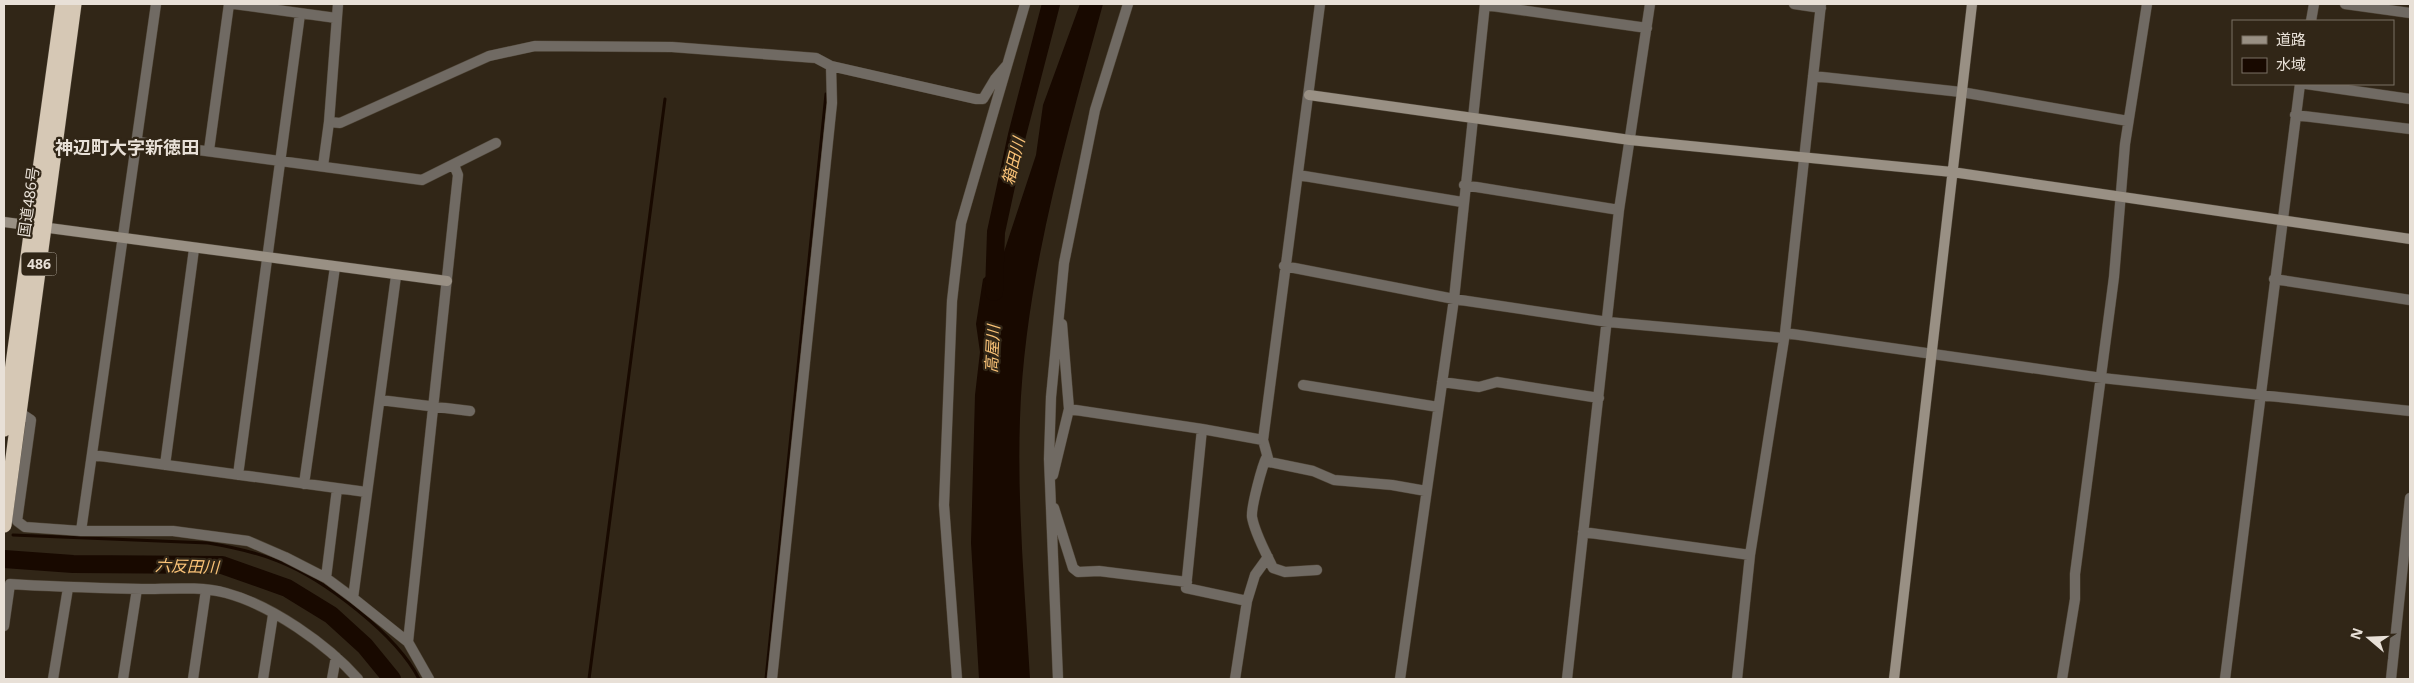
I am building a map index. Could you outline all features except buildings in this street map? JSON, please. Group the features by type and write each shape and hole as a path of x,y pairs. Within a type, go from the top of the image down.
{"highway":[{"name":"国道486号","path":"38,227 62,4"},
{"name":"国道486号","path":"4,429 9,410 74,4"},
{"name":"国道486号","path":"4,525 9,410"}],"street":[{"path":"81,531 138,142 156,4"},
{"path":"209,150 229,4"},
{"path":"234,4 336,18"},
{"path":"323,166 329,122 338,4"},
{"path":"957,679 944,505 952,301 961,223 1025,4"},
{"path":"1058,679 1049,479 1051,397 1059,314 1070,225 1093,119 1128,4"},
{"path":"1320,4 1284,266 1263,440 1269,462 1313,470 1334,480 1392,484 1426,491"},
{"path":"1400,679 1454,299 1462,202 1485,4 1647,28"},
{"path":"1567,679 1620,210 1650,4"},
{"path":"1737,679 1750,555 1784,336 1821,6 1794,4"},
{"path":"1894,679 1930,354 1972,4"},
{"path":"2062,679 2075,599 2075,574 2114,277 2128,121 2148,4"},
{"path":"2311,20 2314,4"},
{"path":"2345,4 2410,13"},
{"path":"238,475 300,14"},
{"path":"329,122 340,123 490,56 535,46 682,48 816,58 831,66 976,99 983,99 995,79 1006,66"},
{"path":"772,679 832,103 831,66"},
{"path":"1813,76 1961,92 2128,121"},
{"path":"2225,679 2300,85"},
{"path":"2313,85 2410,99"},
{"path":"1309,95 1630,140 1952,172 2410,239"},
{"path":"2295,115 2410,129"},
{"path":"138,142 422,180 496,143"},
{"path":"408,642 458,175 454,165"},
{"path":"1298,175 1462,202"},
{"path":"1464,186 1620,210"},
{"path":"4,222 335,268 447,281"},
{"path":"165,465 194,249"},
{"path":"1284,266 1454,299 1608,322 1784,336 2102,378 2410,411"},
{"path":"304,484 335,268"},
{"path":"353,598 396,276"},
{"path":"2274,279 2410,300"},
{"path":"1049,479 1053,476 1070,409 1062,317 1059,314"},
{"path":"1442,382 1479,387 1497,382 1599,398"},
{"path":"1303,385 1438,407"},
{"path":"380,400 470,411"},
{"path":"1070,409 1263,440"},
{"path":"9,410 31,420 17,521 25,527 81,531 173,530 248,541 286,557 326,578 353,598 408,642 429,679"},
{"path":"1202,429 1186,588 1247,601"},
{"path":"93,455 366,492"},
{"path":"1267,456 1262,465 1252,516 1268,557 1273,568 1285,572 1317,570"},
{"path":"326,578 337,488"},
{"path":"2391,679 2410,498"},
{"path":"1049,506 1054,508 1073,568 1078,572 1099,571 1187,582"},
{"path":"1584,532 1750,555"},
{"path":"1235,679 1247,601 1255,574 1268,557"},
{"path":"4,626 10,584 68,588 206,590 244,599 273,615 307,635 336,657 358,679"},
{"path":"53,679 68,588"},
{"path":"123,679 137,589"},
{"path":"193,679 206,590"},
{"path":"263,679 273,615"},
{"path":"332,679 336,657"}],"water":[{"name":"高屋川","path":"1080,4 1103,4 1075,106 1050,209 1030,313 1023,365 1019,451 1022,549 1030,679 979,679 971,543 975,395 980,352 976,324 983,279 1000,264 1036,155 1043,105"}],"waterway":[{"name":"箱田川","path":"994,292 996,232 1017,135 1051,4"},
{"path":"766,679 826,94"},
{"path":"589,679 665,99"},
{"path":"13,535 208,543 243,550 278,561 316,581 358,610 394,645 409,662 419,679"},
{"name":"六反田川","path":"4,559 73,564 222,565 287,588 331,615 365,646 392,679"}],"district":[{"name":"神辺町大字新徳田","path":"127,148"}]}
